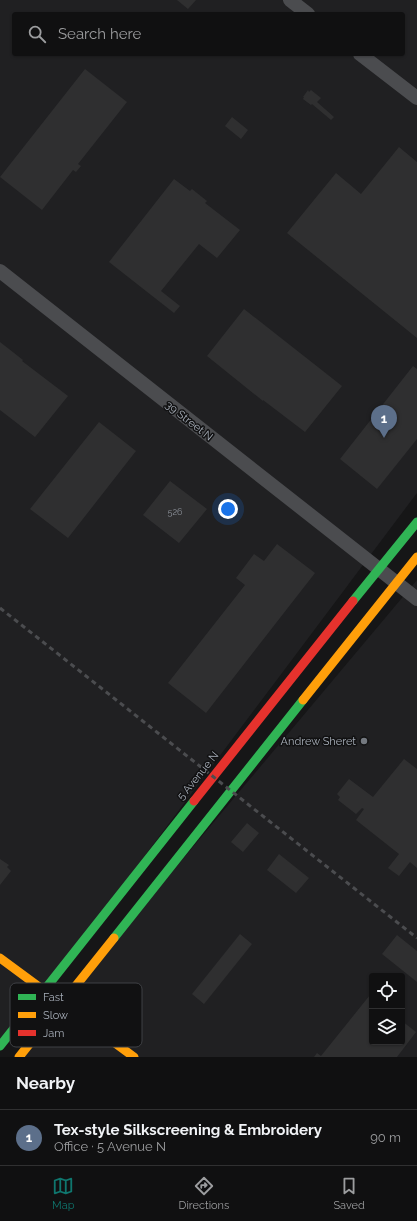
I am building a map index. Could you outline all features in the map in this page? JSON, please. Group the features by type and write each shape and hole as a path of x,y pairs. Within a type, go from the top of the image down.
{"main road":[{"name":"5 Avenue N","path":"50,983 417,522"},
{"path":"78,983 417,557"},
{"path":"0,958 34,983"},
{"name":"5 Avenue N","path":"0,1046 10,1033"},
{"path":"19,1057 27,1047"},
{"path":"121,1047 134,1057"}],"street":[{"path":"290,0 305,12"},
{"path":"363,56 417,98"},
{"name":"39 Street N","path":"0,271 397,583"},
{"path":"397,583 417,599"}],"shaded area":[{"path":"0,0 417,0 417,493 49,983 10,983 10,1033 0,1046"},
{"path":"417,580 417,1057 20,1057 28,1047 142,1047 142,983 79,983"}],"building":[{"path":"177,0 196,0 188,9"},
{"path":"85,69 127,102 78,164 81,166 76,172 73,170 42,210 0,177"},
{"path":"308,90 309,92 311,90 321,98 317,102 334,117 331,120 312,104 311,105 303,99"},
{"path":"232,117 248,130 241,139 225,126"},
{"path":"399,147 417,162 417,338 287,233 336,173 361,194"},
{"path":"174,179 190,191 192,189 207,201 205,203 240,230 217,258 199,244 161,291 180,306 174,313 109,262"},
{"path":"244,309 342,386 305,432 263,401 207,356"},
{"path":"0,342 68,396 35,437 0,410"},
{"path":"413,366 417,369 417,439 377,489 340,459"},
{"path":"99,422 136,451 68,538 30,509"},
{"path":"170,481 207,509 179,543 143,515"},
{"path":"277,544 315,573 206,713 168,683 245,585 236,578 254,554 264,561"},
{"path":"404,759 417,769 417,868 410,862 399,876 388,868 399,854 356,820 364,809 362,808 356,814 338,800 340,797 337,794 349,779 373,797"},
{"path":"247,823 259,833 243,852 231,842"},
{"path":"279,854 309,878 296,893 267,870"},
{"path":"0,859 9,865 7,867 11,871 0,885"},
{"path":"240,934 252,944 204,1004 192,994"},
{"path":"397,935 417,951 417,982 382,954"},
{"path":"369,996 369,1045 405,1045 405,1023 416,1032 397,1057 314,1057 317,1053 321,1056"}],"railway":[{"path":"0,608 417,938"}],"traffic: fast":[{"path":"353,601 417,522"},
{"path":"114,938 303,700"},
{"path":"50,983 194,801"},
{"path":"0,1046 10,1033"}],"traffic: slow":[{"path":"303,700 417,557"},
{"path":"78,983 114,938"},
{"path":"0,958 34,983"},
{"path":"19,1057 27,1047"},
{"path":"120,1047 134,1057"}],"traffic: jam":[{"path":"194,801 353,601"}],"place":[{"name":"Tex-style Silkscreening & Embroidery","path":"384,438"},
{"name":"Andrew Sheret","path":"364,741"}]}
